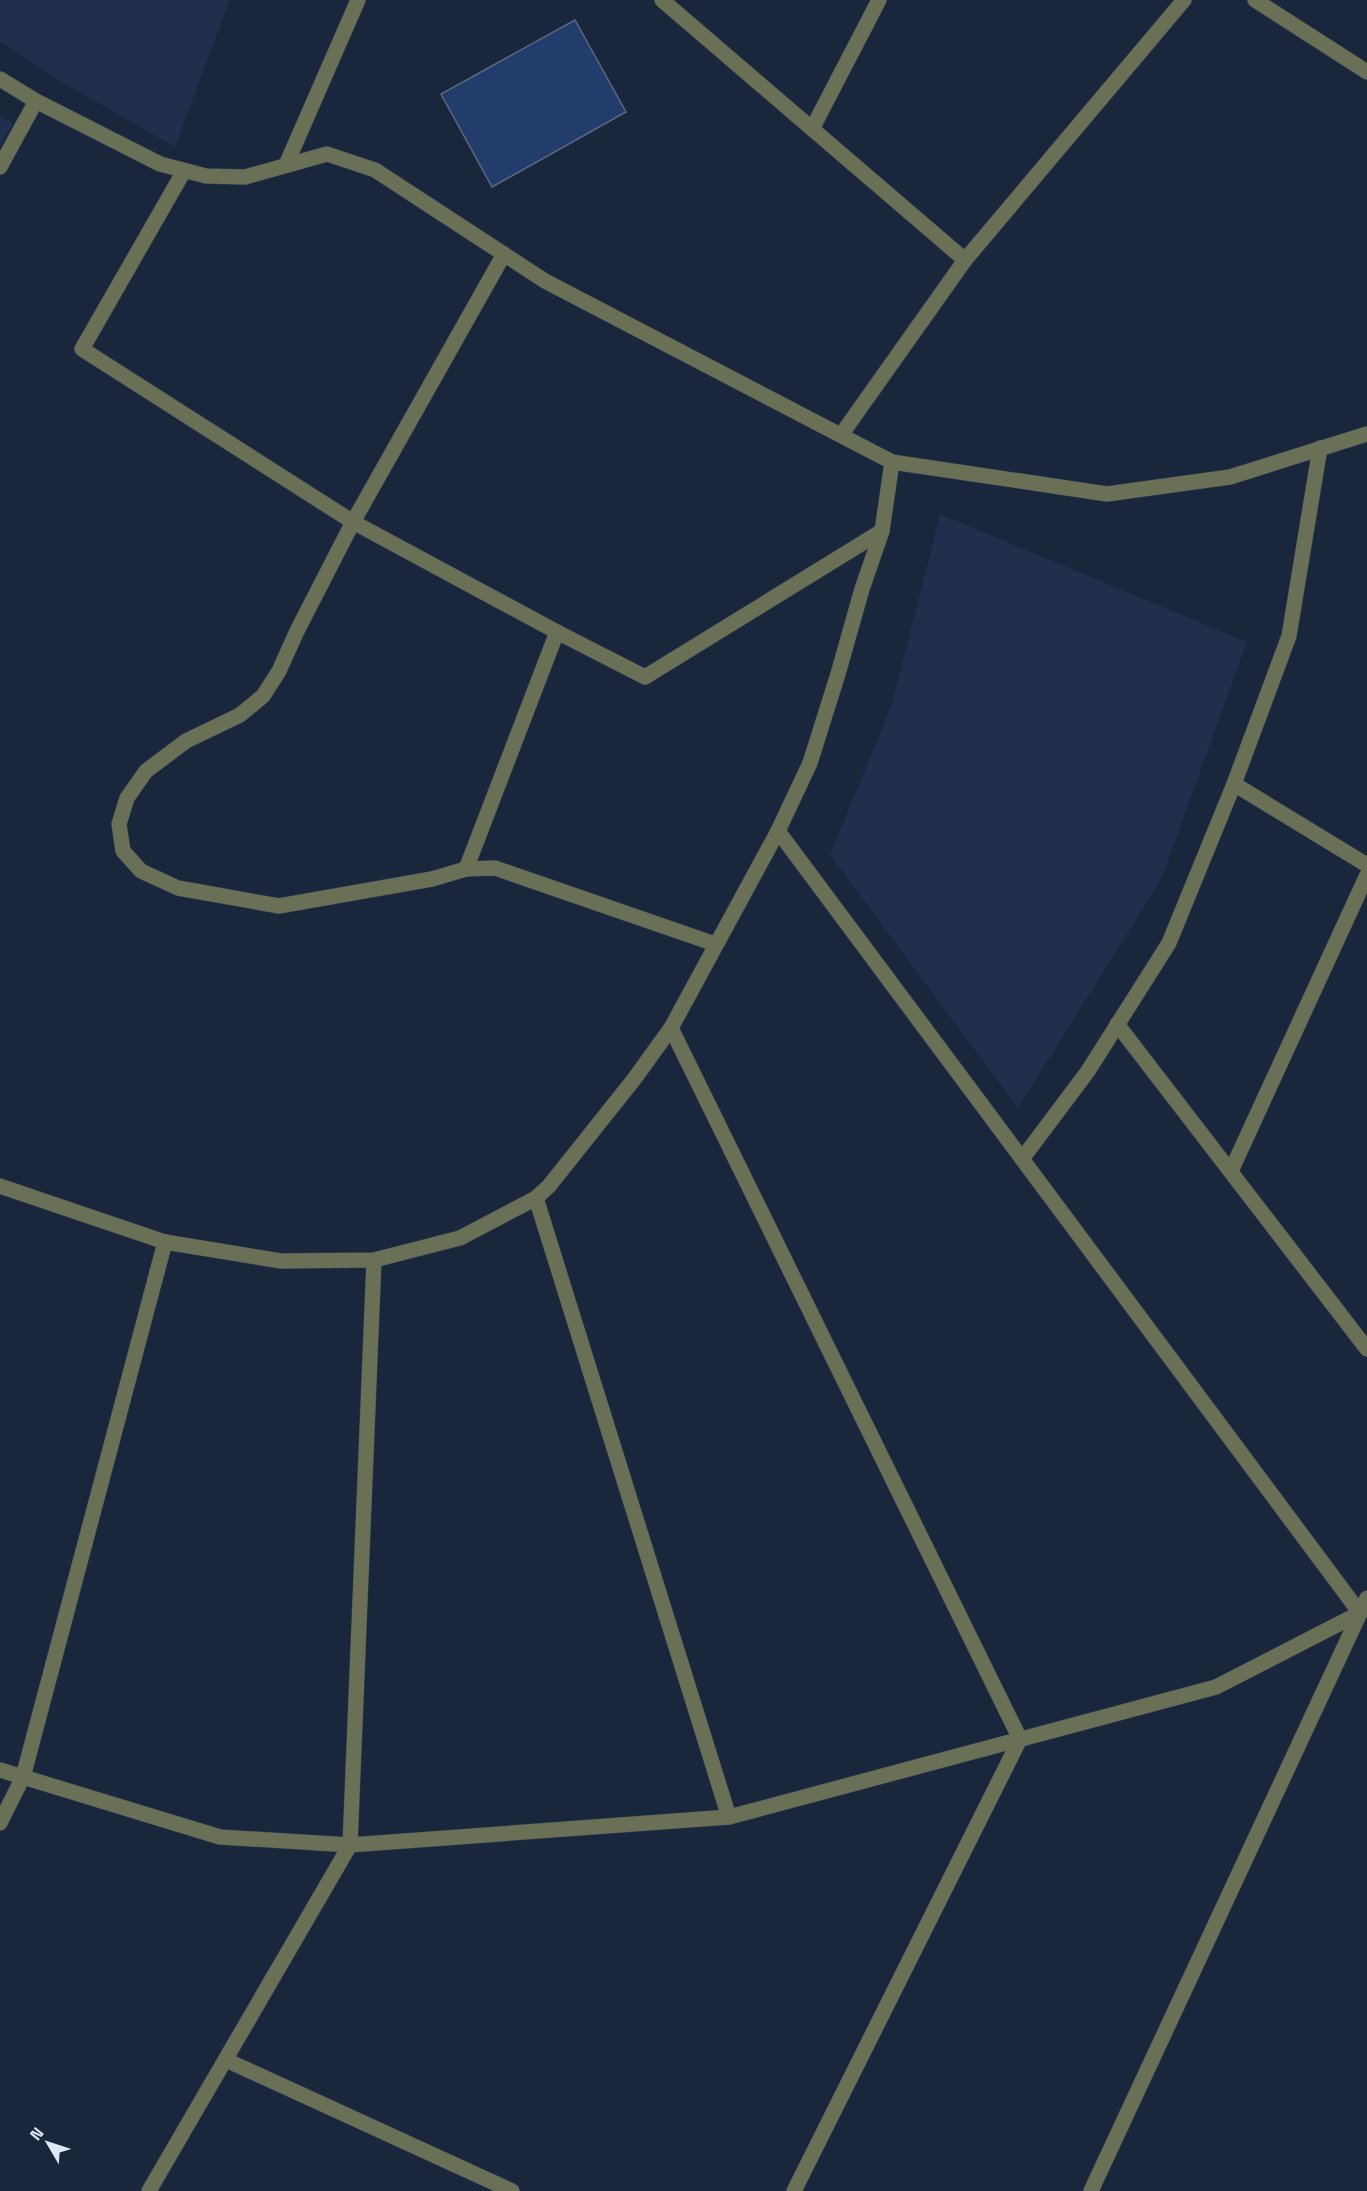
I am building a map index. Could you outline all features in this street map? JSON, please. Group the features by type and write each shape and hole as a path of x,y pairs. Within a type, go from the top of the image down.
{"street":[{"path":"286,165 358,0"},
{"path":"662,0 965,260"},
{"path":"812,129 879,0"},
{"path":"841,435 965,260 1184,0"},
{"path":"1255,0 1367,72"},
{"path":"0,79 36,101 160,164 184,171 206,176 245,177 327,154 375,170 545,281 892,462 1107,494 1230,477 1367,434"},
{"path":"0,167 36,101"},
{"path":"184,171 82,349 353,522 557,632 645,677 882,531"},
{"path":"504,254 353,522 279,671 263,696 240,714 186,741 146,771 127,798 119,824 123,851 141,871 178,888 279,906 432,879 466,869 495,868 715,944"},
{"path":"1022,1159 1088,1071 1168,943 1234,784 1289,636 1320,448"},
{"path":"0,1186 165,1242 281,1261 374,1260 460,1238 536,1198 549,1186 635,1078 671,1028 778,831 810,763 838,674 862,589 882,531 892,462"},
{"path":"466,869 557,632"},
{"path":"1234,784 1367,865"},
{"path":"778,831 1360,1613"},
{"path":"1231,1171 1367,876"},
{"path":"1117,1024 1367,1349"},
{"path":"671,1028 1020,1739"},
{"path":"536,1198 729,1817"},
{"path":"0,1823 23,1777 165,1242"},
{"path":"149,2191 350,1845 374,1260"},
{"path":"1091,2191 1367,1598"},
{"path":"0,1770 220,1837 350,1845 729,1817 1216,1687 1360,1613"},
{"path":"794,2191 1020,1739"},
{"path":"226,2060 484,2185 512,2191"}],"shaded area":[{"path":"0,0 230,0 175,147 50,75 0,41"},
{"path":"0,116 13,123 0,146"},
{"path":"940,514 1247,642 1161,880 1018,1108 830,855 892,704"}],"building":[{"path":"575,20 626,112 492,187 441,94"}]}
